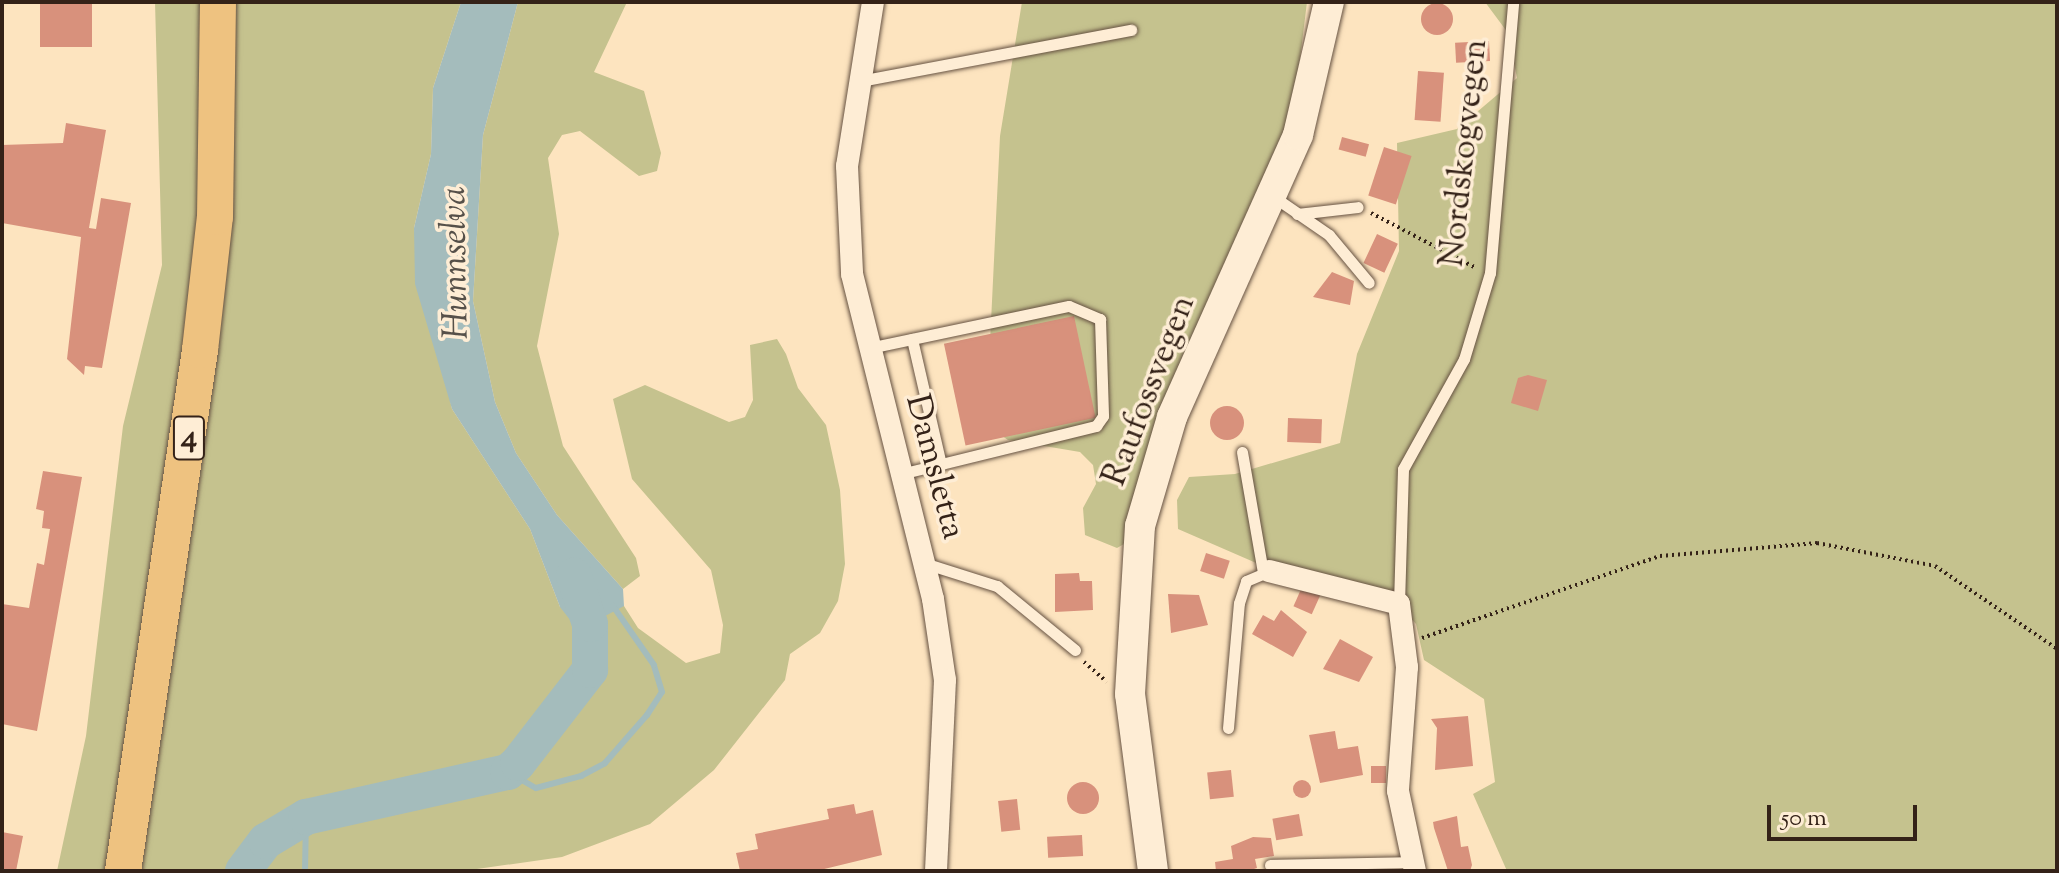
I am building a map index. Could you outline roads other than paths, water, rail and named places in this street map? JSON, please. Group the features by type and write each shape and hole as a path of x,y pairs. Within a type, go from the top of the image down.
{"highway":[{"name":"4","path":"106,871 182,350 200,2"},
{"name":"4","path":"123,871 200,350 215,217 218,2"}],"main road":[{"name":"Raufossvegen","path":"1153,871 1130,694 1131,587 1155,467 1285,206 1329,2"}],"street":[{"name":"Damsletta","path":"873,2 856,82 847,166 851,258 869,348 924,563 945,680 936,871"},
{"path":"1266,571 1399,604"},
{"name":"Nordskogvegen","path":"1399,604 1408,641 1398,791 1413,867"}],"lane":[{"name":"Nordskogvegen","path":"1399,604 1403,469 1464,359 1490,273 1513,2"},
{"path":"856,82 1131,30"},
{"path":"1285,206 1358,207"},
{"path":"1285,206 1329,235 1369,283"},
{"path":"869,348 1069,306 1100,319 1103,416 1096,426 900,474"},
{"path":"912,339 941,465"},
{"path":"1228,728 1239,603 1246,581 1266,571 1242,452"},
{"path":"924,563 997,586 1075,650"},
{"name":"Nordskogvegen","path":"1270,865 1413,867"}],"water":[{"path":"461,2 518,2 483,135 473,301 495,402 516,453 557,515 623,589 624,606 590,624 574,625 560,607 530,529 452,409 415,284 414,228 431,154 433,88"}],"waterway":[{"name":"Hunnselva","path":"243,871 266,841 306,817 508,772 590,670 590,624 574,576"},
{"name":"Hunnselva","path":"508,772 536,788 581,776 605,763 647,715 662,692 654,665 613,606"},
{"path":"305,871 306,817"}]}
